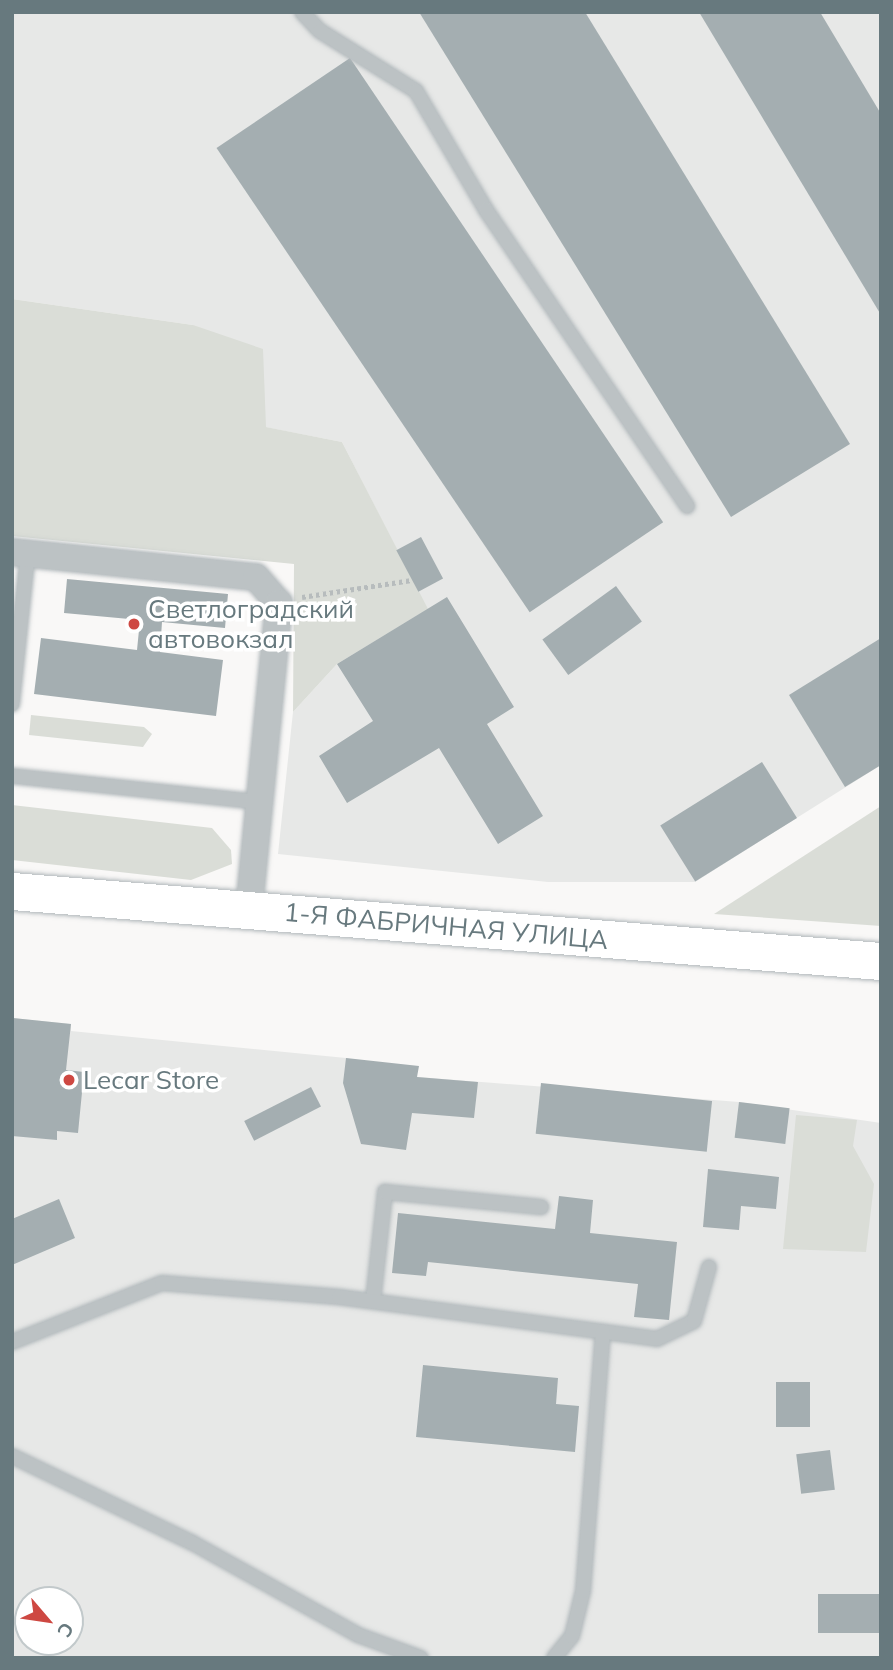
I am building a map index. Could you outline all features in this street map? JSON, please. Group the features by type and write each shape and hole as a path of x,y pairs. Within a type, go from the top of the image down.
{"main road":[{"name":"1-Я ФАБРИЧНАЯ УЛИЦА","path":"12,891 881,961"}],"street":[{"path":"20,552 256,577 279,603 249,910"}],"lane":[{"path":"302,12 320,31 416,91 486,210 687,506"},
{"path":"12,704 20,552"},
{"path":"12,776 260,802"},
{"path":"373,1301 385,1192 541,1207"},
{"path":"12,1342 162,1283 373,1301 657,1339 694,1321 709,1267"},
{"path":"554,1658 572,1636 583,1591 603,1332"},
{"path":"12,1456 191,1542 358,1635 421,1658"}],"path":[{"path":"294,598 412,580"}],"shaded area":[{"path":"12,12 881,12 881,765 695,882 548,882 278,854 293,712 337,664 427,609 342,442 265,427 193,325 12,299"},
{"path":"12,299 193,325 263,349 266,427 342,442 428,609 337,664 293,712 294,564 12,536"},
{"path":"31,715 144,727 152,734 143,747 29,735"},
{"path":"12,805 212,828 231,850 232,864 191,880 12,860"},
{"path":"881,806 881,926 714,914"},
{"path":"12,1018 71,1024 71,1031 346,1058 418,1077 739,1102 881,1123 881,1658 12,1658"},
{"path":"796,1115 857,1120 853,1146 874,1184 866,1252 783,1249"}],"building":[{"path":"419,12 585,12 850,444 731,517"},
{"path":"699,12 820,12 881,114 881,315"},
{"path":"350,58 663,522 530,612 217,148"},
{"path":"421,537 443,578 418,592 396,550"},
{"path":"67,579 228,594 225,628 162,622 160,652 223,660 216,716 34,694 41,638 137,650 140,620 64,613"},
{"path":"616,586 642,622 568,675 542,639"},
{"path":"447,597 514,707 487,724 543,816 498,844 439,748 347,803 319,756 373,721 337,664"},
{"path":"881,638 881,765 845,787 789,695"},
{"path":"762,762 797,818 695,882 660,826"},
{"path":"13,1018 71,1024 66,1070 84,1072 78,1133 57,1131 57,1140 12,1136"},
{"path":"346,1058 419,1066 417,1077 478,1082 474,1118 412,1113 406,1150 361,1144 343,1083"},
{"path":"541,1083 712,1101 707,1152 536,1134"},
{"path":"311,1087 321,1107 254,1141 244,1121"},
{"path":"739,1102 790,1108 785,1144 735,1138"},
{"path":"708,1169 779,1177 776,1209 741,1206 739,1230 703,1227"},
{"path":"559,1196 593,1200 590,1233 677,1242 669,1320 634,1317 638,1284 428,1262 426,1276 392,1273 398,1213 555,1229"},
{"path":"59,1199 75,1238 12,1265 12,1219"},
{"path":"423,1365 558,1378 556,1404 579,1406 575,1452 416,1437"},
{"path":"776,1382 810,1382 810,1427 776,1427"},
{"path":"830,1450 835,1490 801,1494 796,1454"},
{"path":"818,1594 881,1594 881,1633 818,1633"}],"place":[{"name":"Светлоградский автовокзал","path":"134,624"},
{"name":"Lecar Store","path":"69,1080"}]}
